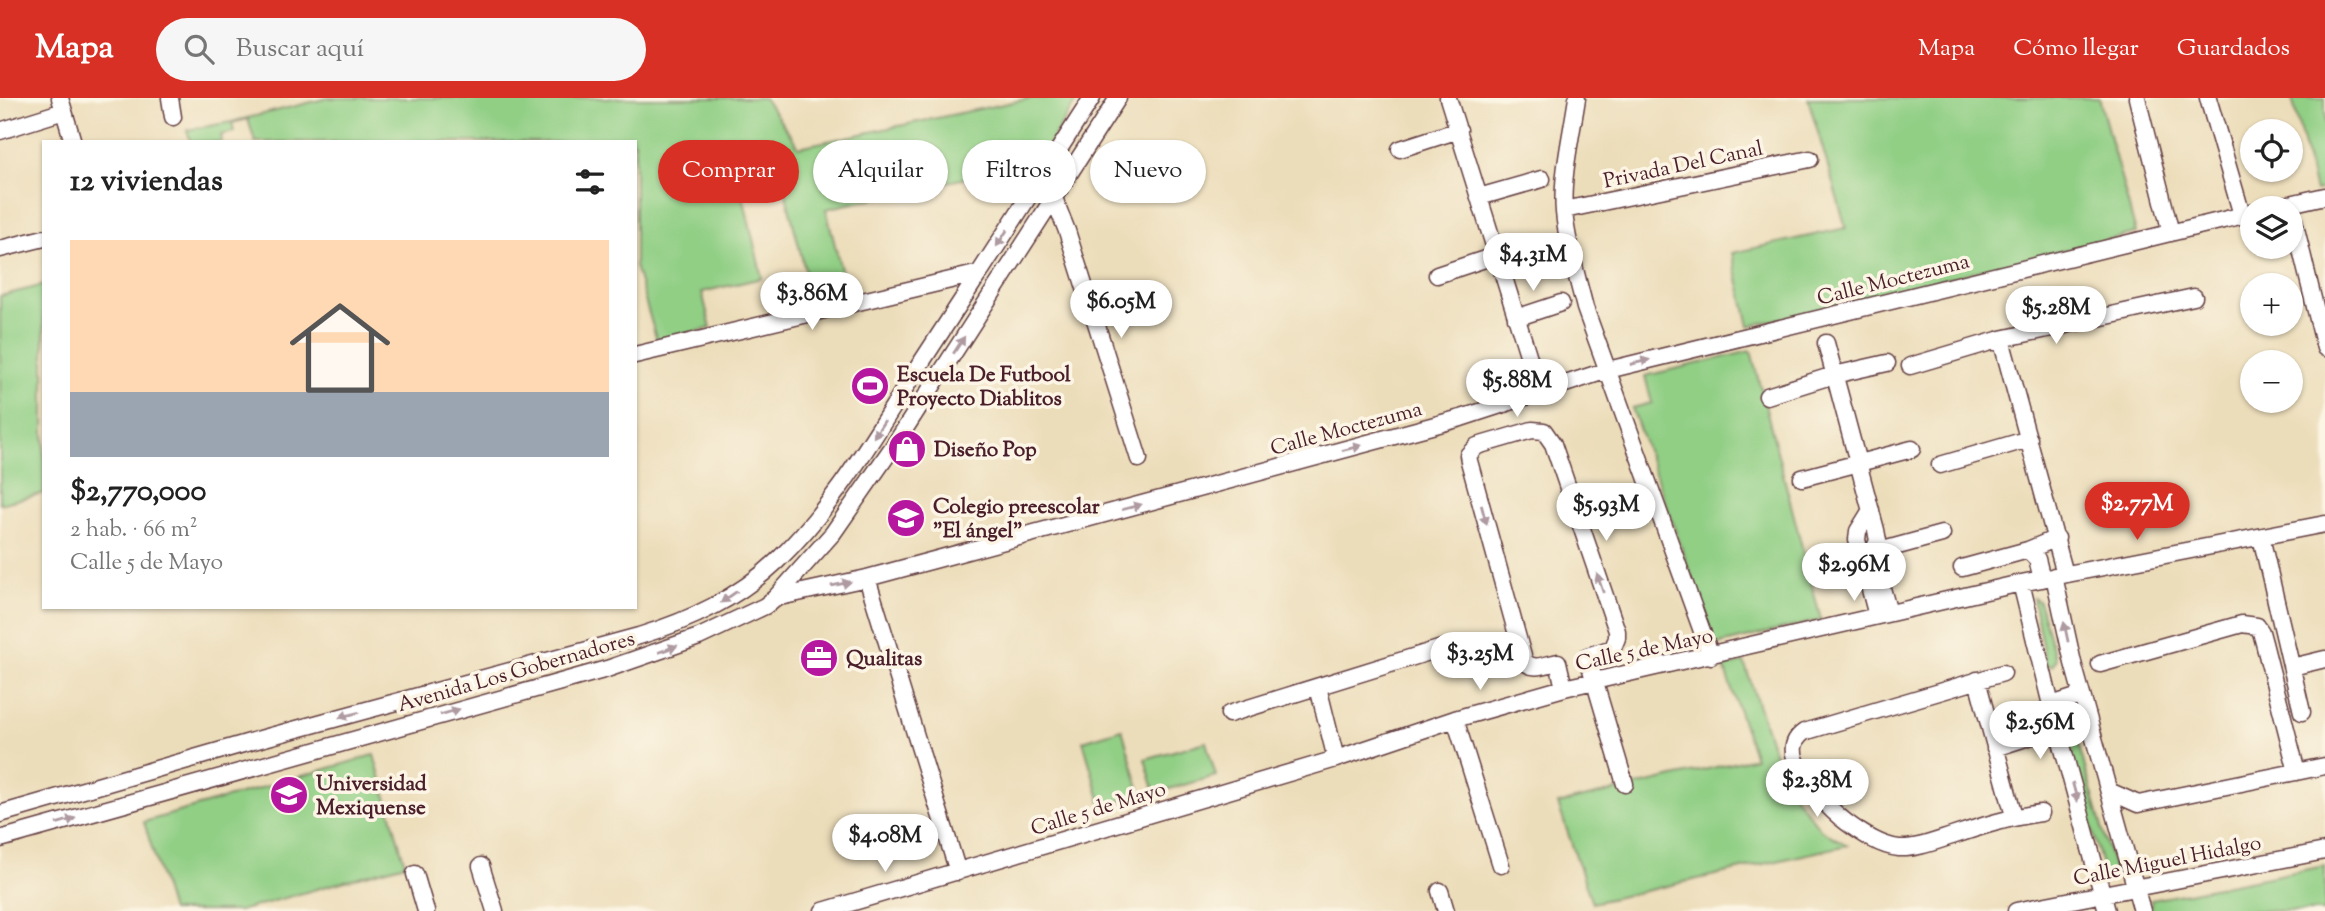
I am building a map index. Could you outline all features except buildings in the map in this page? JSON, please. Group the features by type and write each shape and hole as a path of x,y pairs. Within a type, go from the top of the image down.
{"street":[{"path":"170,98 173,117"},
{"name":"Avenida Los Gobernadores","path":"1065,140 1092,98"},
{"name":"Avenida Los Gobernadores","path":"1076,164 1118,98"},
{"path":"1448,98 1539,393"},
{"path":"1577,98 1567,157 1564,210 1574,264 1585,308 1712,656"},
{"path":"2137,98 2171,233"},
{"path":"2208,98 2241,196"},
{"path":"0,131 62,105 72,140"},
{"path":"1400,149 1459,130"},
{"path":"1076,149 1083,153"},
{"name":"Privada Del Canal","path":"1564,210 1811,159"},
{"path":"1479,197 1542,179"},
{"path":"2303,201 2325,196"},
{"name":"Avenida Los Gobernadores","path":"0,814 672,626 732,597 776,561 836,495 1025,203"},
{"name":"Avenida Los Gobernadores","path":"0,839 655,654 765,607 832,533 858,499 1051,203"},
{"path":"1056,203 1139,459"},
{"name":"Calle Moctezuma","path":"775,598 867,578 1461,418 1608,370 2240,216"},
{"path":"0,249 42,238"},
{"path":"1437,275 1497,255"},
{"path":"2303,257 2325,348"},
{"path":"637,355 980,273"},
{"path":"1910,366 2001,339 2194,297"},
{"path":"1516,318 1561,303"},
{"path":"2001,339 2057,538 2054,576 2073,663 2143,911"},
{"path":"1826,343 1878,541 1872,553 1883,614"},
{"path":"1767,396 1834,375 1887,363"},
{"path":"1564,688 1558,662 1531,667 1524,660 1468,455 1477,446 1532,430 1544,431 1553,444 1617,631 1613,648 1587,656 1625,784"},
{"path":"1940,465 2029,439"},
{"path":"1801,478 1912,449"},
{"path":"1871,510 1857,531 1857,540 1883,614"},
{"name":"Calle 5 de Mayo","path":"823,911 1336,759 1455,719 1564,688 2021,583 2325,524"},
{"path":"1872,553 1941,534"},
{"path":"2261,537 2302,712"},
{"path":"1962,568 2028,550 2057,538"},
{"path":"2028,550 2054,576"},
{"path":"867,578 958,872"},
{"path":"2021,583 2107,911"},
{"path":"2100,664 2242,624 2257,626 2264,643 2297,772"},
{"path":"1229,714 1442,648"},
{"path":"2292,667 2325,659"},
{"path":"2043,673 2073,663"},
{"path":"2004,673 1804,732 1796,737 1794,755 1807,780 1838,816 1864,835 1899,848 1923,845 2014,816 2041,813"},
{"path":"1977,680 2014,816"},
{"path":"1318,687 1336,759"},
{"path":"1995,748 2032,736 2051,705 2082,695"},
{"path":"392,703 399,726"},
{"path":"1455,719 1501,865"},
{"path":"2032,736 2064,752"},
{"path":"2109,791 2138,804 2325,766"},
{"path":"2121,834 2138,804"},
{"name":"Calle Miguel Hidalgo","path":"2016,911 2325,851"},
{"path":"481,866 495,911"},
{"path":"415,874 426,911"},
{"path":"1440,891 1446,911"}],"green space":[{"path":"328,98 764,98 794,140 658,140 658,203 745,203 762,278 702,292 711,328 657,341 637,273 637,140 254,140 248,119 232,123 234,132 221,135 222,140 190,140 187,130"},
{"path":"1032,98 1078,98 1052,140 962,140 962,179 948,182 948,140 832,140"},
{"path":"1808,98 2099,98 2136,233 1749,326 1732,253 1846,228"},
{"path":"2292,98 2325,98 2325,189 2315,191 2303,142 2303,119 2297,119"},
{"path":"813,144 813,203 853,203 826,209 847,294 813,302 788,203 799,203 799,147"},
{"path":"42,286 42,494 0,504 0,296"},
{"path":"1751,351 1821,620 1716,645 1632,408 1652,403 1645,376"},
{"path":"2033,598 2039,601 2056,660 2052,666 2046,665"},
{"path":"1744,662 1784,782 1820,829 1847,845 1592,903 1558,804 1755,758 1724,667"},
{"path":"2064,715 2071,718 2115,874 2112,881 2106,880 2061,717"},
{"path":"1122,729 1141,795 1102,806 1083,741"},
{"path":"1206,742 1216,776 1155,793 1145,759"},
{"name":"Universidad Mexiquense","path":"374,755 405,864 239,911 171,911 144,822"},
{"path":"2325,866 2325,911 2151,911 2151,900"}],"place":[{"name":"Escuela De Futbool Proyecto Diablitos","path":"870,386"},
{"name":"Diseño Pop","path":"907,449"},
{"name":"Colegio preescolar \"El ángel\"","path":"906,518"},
{"name":"Qualitas","path":"819,658"},
{"name":"Universidad Mexiquense","path":"289,795"}]}
